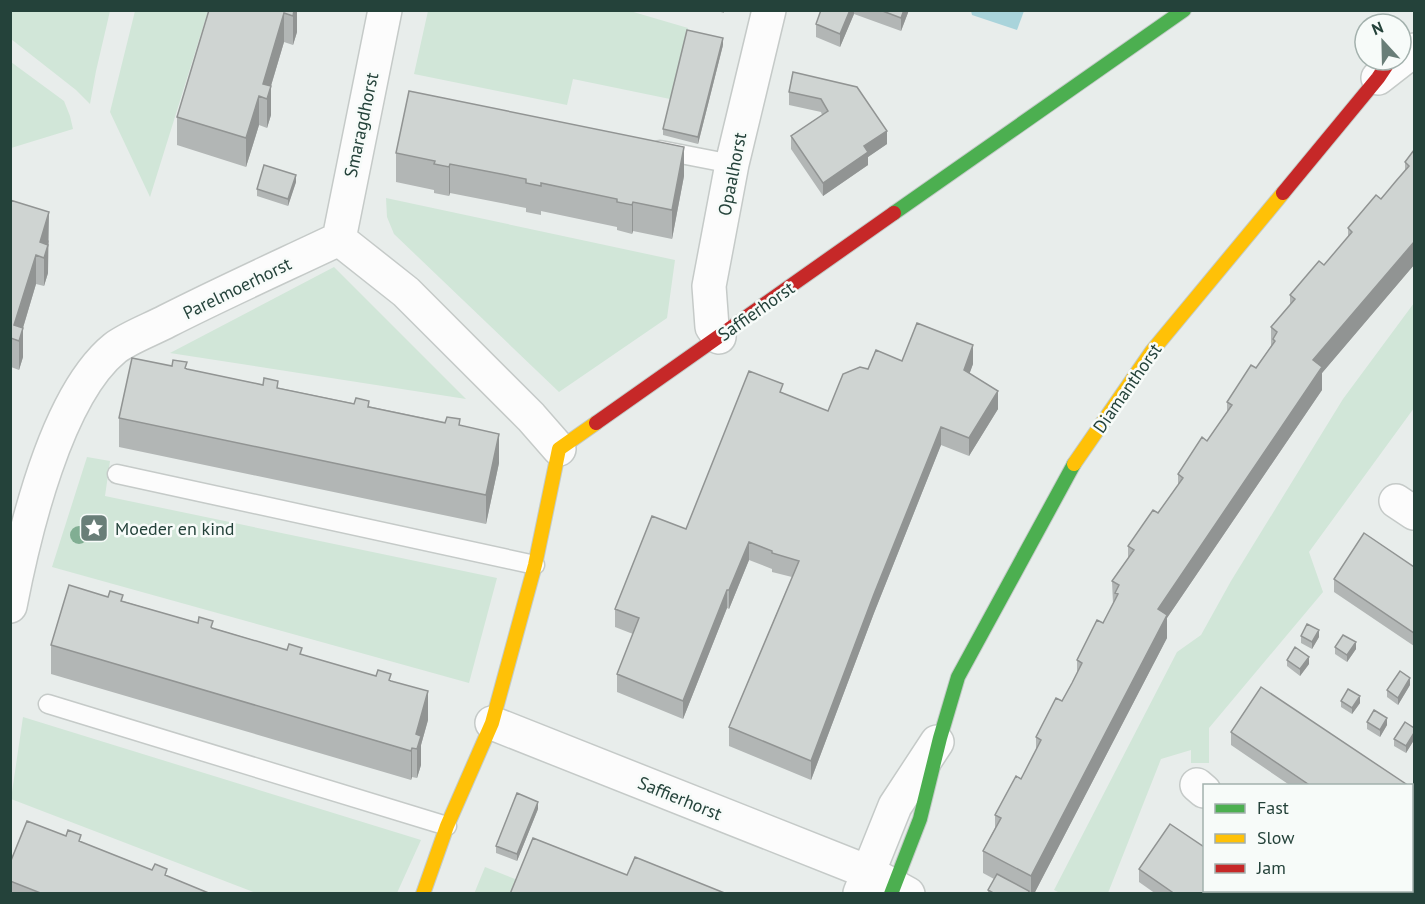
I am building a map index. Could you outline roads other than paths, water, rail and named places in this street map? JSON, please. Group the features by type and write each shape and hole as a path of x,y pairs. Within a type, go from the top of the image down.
{"street":[{"name":"Smaragdhorst","path":"339,239 385,10"},
{"name":"Opaalhorst","path":"719,337 712,327 709,286 732,164 769,10"},
{"name":"Saffierhorst","path":"559,450 1184,10"},
{"name":"Diamanthorst","path":"884,888 895,806 940,738 958,678 1071,468 1152,351 1382,72"},
{"path":"339,239 406,292 531,417 559,450 535,566 492,723 447,826 423,894"},
{"name":"Parelmoerhorst","path":"10,606 19,563 52,448 88,378 115,348 215,297 339,239"},
{"name":"Saffierhorst","path":"492,723 884,888"}],"lane":[{"path":"641,146 732,164"},
{"path":"117,474 535,566"},
{"path":"48,704 447,826"}],"water":[{"path":"971,11 1024,11 1017,30 972,15"}],"place":[{"name":"Moeder en kind","path":"94,528"}]}
